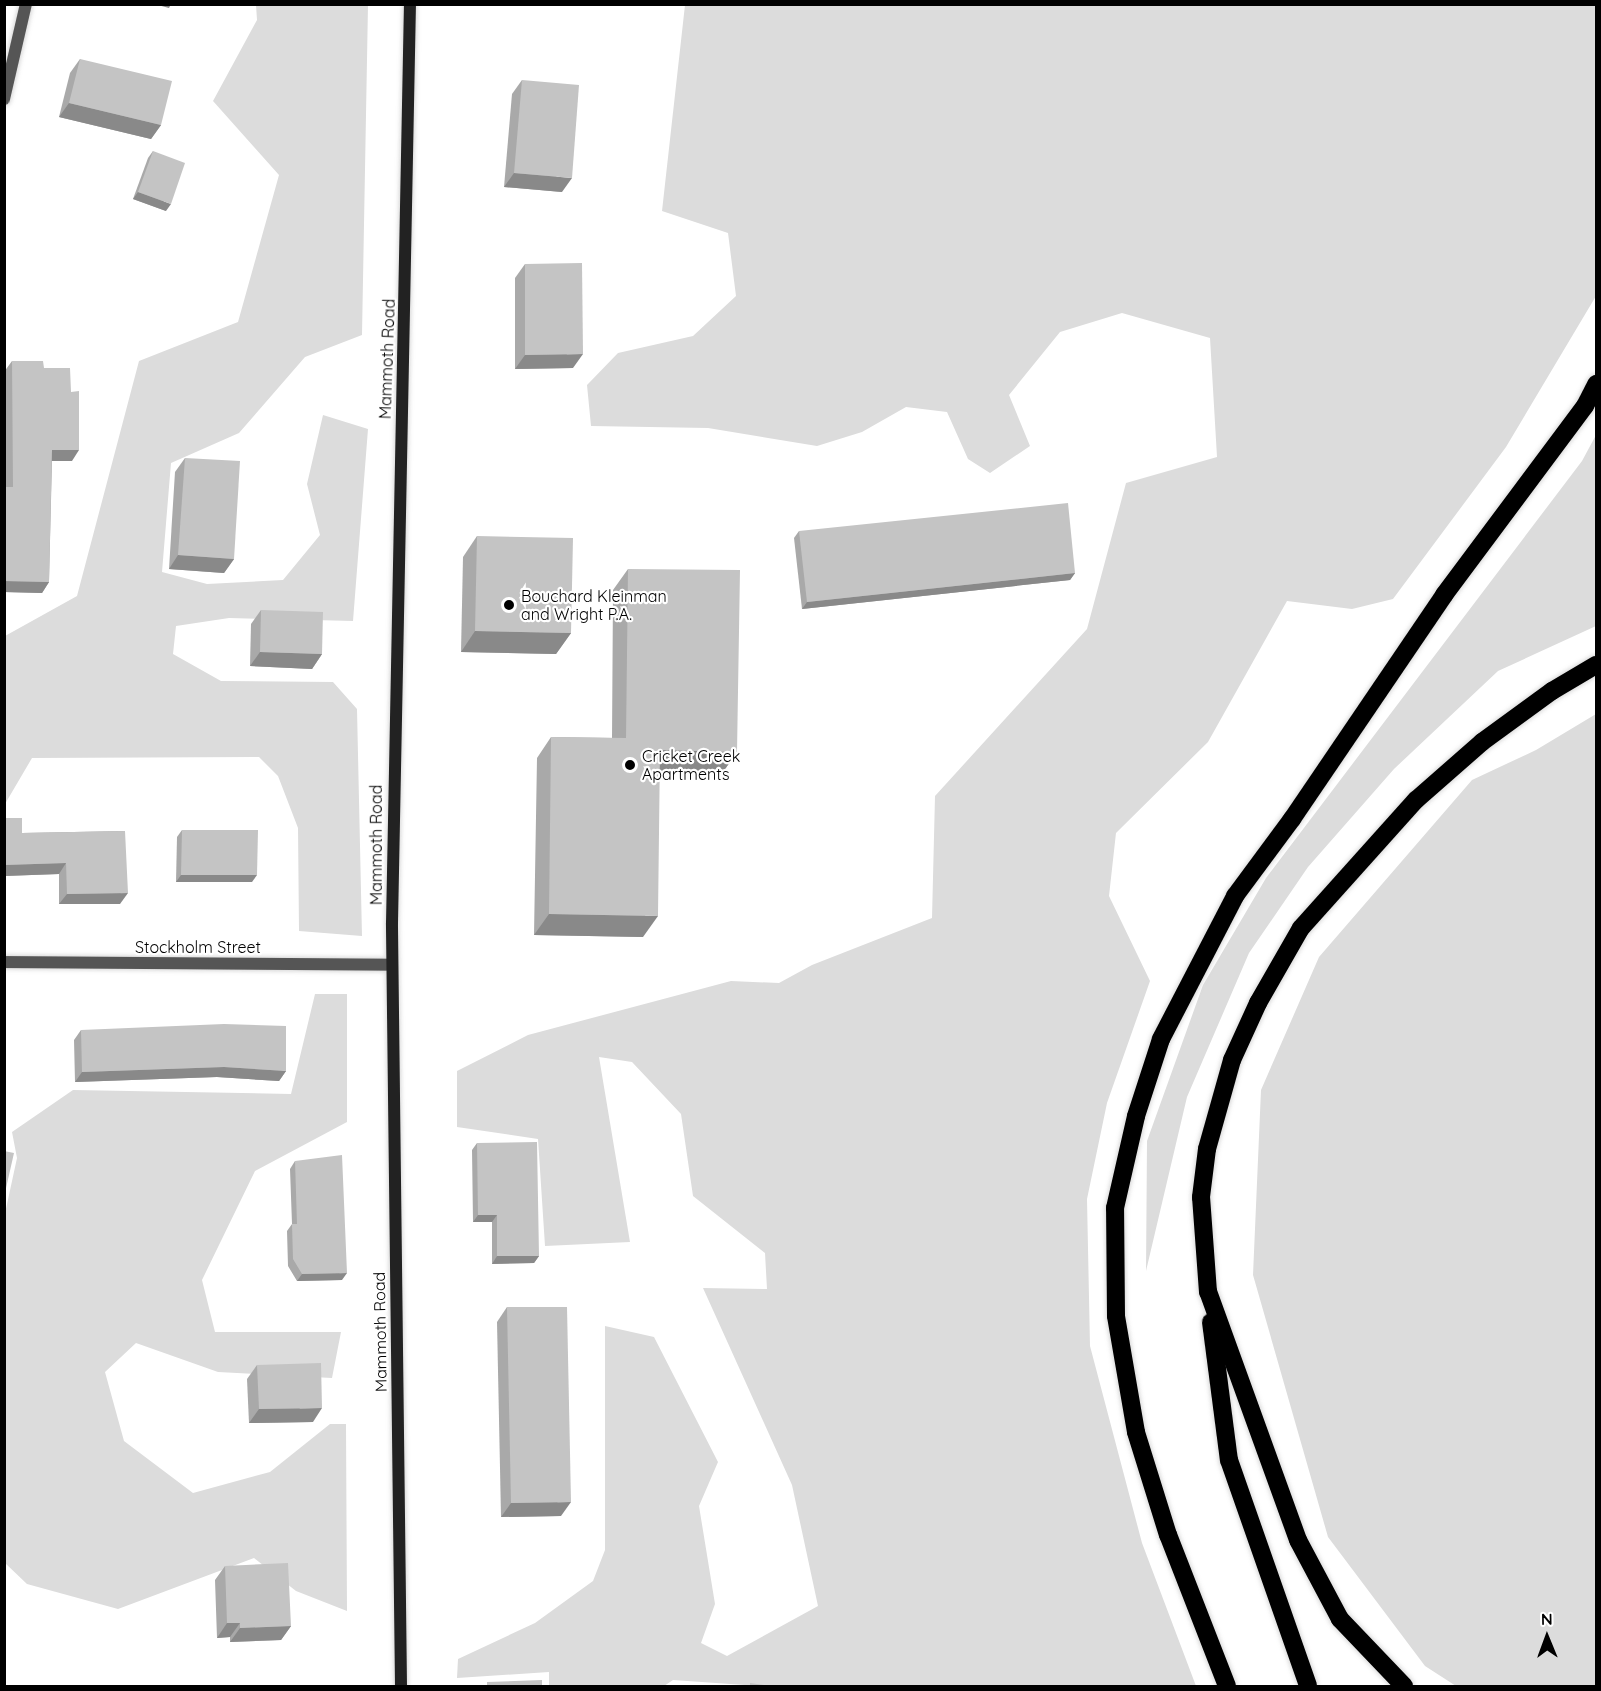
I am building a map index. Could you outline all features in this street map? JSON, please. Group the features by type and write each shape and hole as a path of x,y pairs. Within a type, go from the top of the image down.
{"highway":[{"path":"1227,1686 1168,1535 1136,1432 1116,1316 1115,1208 1136,1116 1161,1039 1235,896 1292,819 1444,595 1586,406 1596,384"},
{"path":"1308,1686 1229,1460 1208,1292 1201,1197 1217,1104 1257,1003 1301,928 1425,792 1482,742 1552,691 1596,665"},
{"path":"1208,1292 1298,1540 1340,1619 1404,1686"}],"main road":[{"name":"Mammoth Road","path":"401,1686 392,965 394,670 410,4"}],"street":[{"path":"4,99 26,4"},
{"name":"Stockholm Street","path":"4,962 392,965"}],"shaded area":[{"path":"256,5 368,5 362,335 305,357 239,433 171,463 162,572 207,584 283,580 320,535 307,484 323,415 368,429 353,621 229,618 176,626 173,654 221,681 333,682 357,709 362,936 299,931 298,828 278,776 259,757 32,758 5,804 5,636 77,596 139,361 238,322 279,175 213,101 257,20"},
{"path":"685,5 1596,5 1596,296 1506,447 1393,599 1352,609 1287,601 1208,742 1116,833 1109,896 1150,981 1107,1103 1087,1199 1090,1346 1142,1543 1196,1686 759,1686 673,1680 664,1686 549,1686 549,1672 457,1678 458,1659 535,1623 593,1581 605,1550 605,1326 654,1337 718,1462 699,1506 715,1604 701,1643 727,1656 818,1606 792,1485 703,1288 767,1289 765,1253 693,1196 681,1114 632,1062 599,1057 630,1242 545,1246 538,1139 457,1127 457,1071 528,1035 731,981 779,983 812,965 932,918 935,796 1087,629 1126,483 1217,457 1210,338 1122,313 1060,332 1009,395 1030,446 990,473 968,459 947,412 906,407 862,432 817,446 708,428 591,426 587,385 618,353 693,336 736,296 728,233 662,211"},
{"path":"1596,435 1596,626 1498,671 1394,769 1308,867 1249,953 1187,1097 1146,1271 1147,1141 1203,985 1266,878 1582,461"},
{"path":"1596,714 1596,1686 1456,1686 1425,1666 1328,1537 1253,1275 1261,1090 1319,957 1472,780 1536,750"},
{"path":"315,994 347,994 347,1122 255,1171 202,1280 215,1332 341,1332 332,1378 218,1372 136,1343 105,1372 124,1441 193,1493 270,1472 330,1424 346,1424 347,1611 296,1591 254,1558 118,1609 27,1584 5,1563 4,1218 17,1158 12,1132 73,1090 291,1094"}],"building":[{"path":"80,59 172,81 161,125 69,103"},
{"path":"522,80 579,85 572,178 514,173"},
{"path":"153,151 185,163 171,204 138,192"},
{"path":"582,263 583,354 525,355 525,264"},
{"path":"12,361 43,361 44,368 70,368 71,392 79,391 79,450 52,450 49,582 4,581 4,487 13,487"},
{"path":"185,458 240,461 234,559 178,555"},
{"path":"1068,503 1075,573 807,602 799,531"},
{"name":"Bouchard Kleinman and Wright P.A.","path":"477,536 573,538 571,633 475,631"},
{"name":"Cricket Creek Apartments","path":"628,569 740,570 737,752 660,750 658,916 549,914 551,737 626,738"},
{"path":"261,610 323,612 322,654 260,652"},
{"path":"4,818 22,818 22,833 125,831 128,893 67,894 66,863 4,865"},
{"path":"182,830 258,830 257,875 181,875"},
{"path":"224,1024 286,1026 286,1071 224,1067 82,1072 81,1030"},
{"path":"537,1142 539,1256 497,1256 497,1215 478,1215 477,1143"},
{"path":"4,1151 14,1153 4,1197"},
{"path":"342,1155 347,1273 302,1274 293,1259 292,1224 297,1224 295,1161"},
{"path":"507,1307 567,1307 571,1502 511,1503"},
{"path":"321,1363 322,1408 259,1409 257,1365"},
{"path":"288,1563 291,1626 240,1628 240,1623 227,1623 225,1566"},
{"path":"542,1680 542,1686 487,1686 487,1682"},
{"path":"750,1683 772,1686 750,1686"}],"place":[{"name":"Bouchard Kleinman and Wright P.A.","path":"509,605"},
{"name":"Cricket Creek Apartments","path":"630,765"}]}
